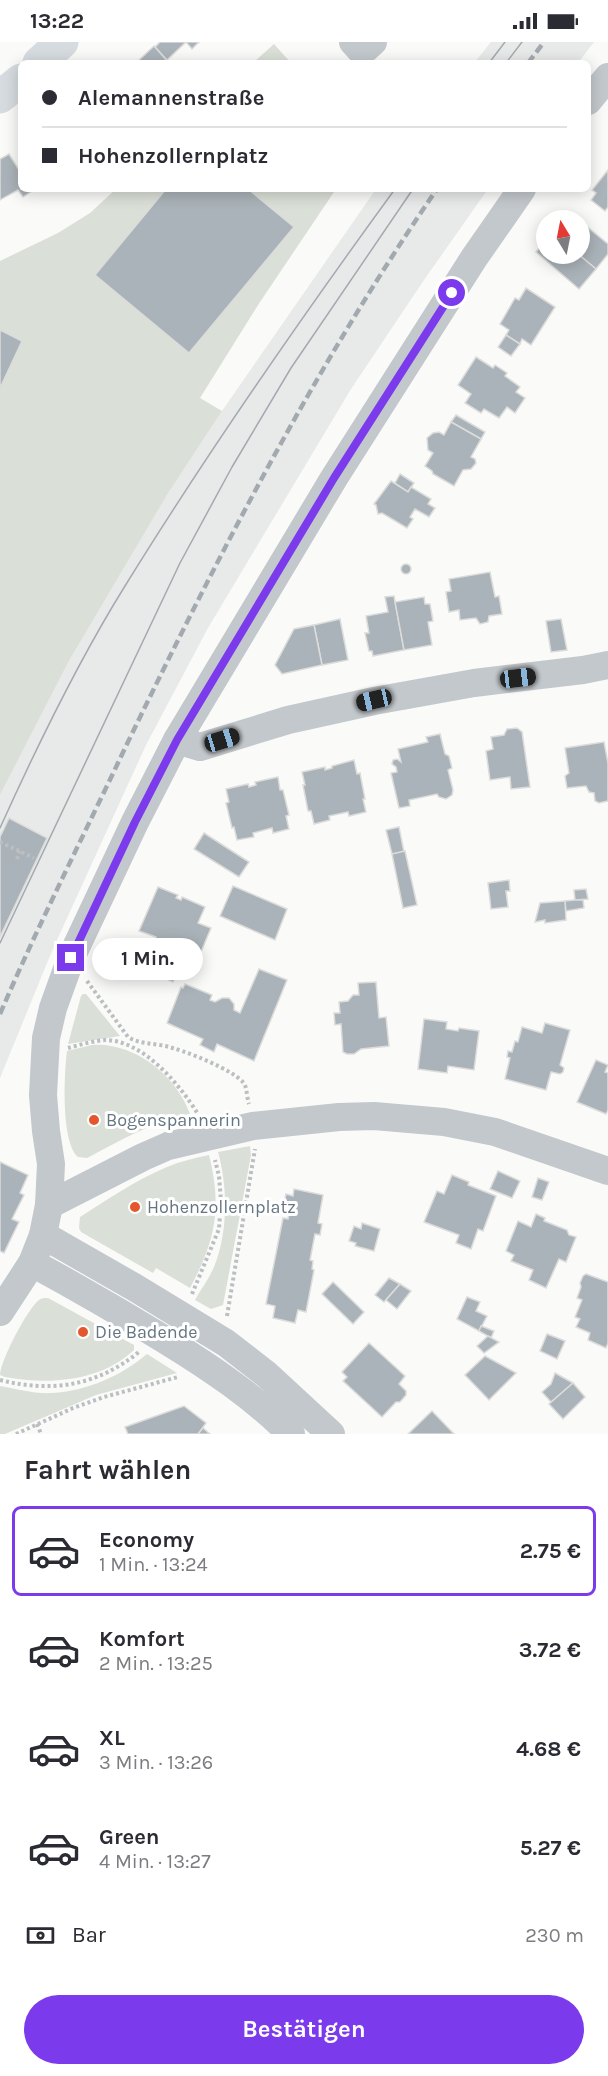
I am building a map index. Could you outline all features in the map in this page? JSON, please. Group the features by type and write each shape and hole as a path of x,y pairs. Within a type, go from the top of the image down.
{"main road":[{"path":"42,60 62,42"},
{"path":"0,97 18,82"}],"street":[{"path":"353,42 362,52 373,42"},
{"path":"591,97 608,77"},
{"path":"0,1312 32,1263 43,1235 50,1205 51,1164 43,1095 46,1038 53,1008 71,958 177,740 334,478 474,258 520,192"},
{"path":"177,740 200,747 288,720 374,700 474,683 608,665"},
{"path":"50,1205 168,1146 253,1126 339,1117 374,1116 444,1122 495,1132 608,1171"},
{"path":"43,1235 226,1343 303,1407 331,1434"},
{"path":"32,1263 109,1305 228,1380 291,1434"},
{"path":"228,1380 245,1358"}],"path":[{"path":"0,842 34,858"},
{"path":"17,860 20,851"},
{"path":"83,976 128,1037 136,1042 179,1048 229,1072 244,1084 249,1105"},
{"path":"63,1050 106,1040 135,1049 167,1073 185,1094 198,1115"},
{"path":"135,1049 136,1042"},
{"path":"226,1321 255,1142"},
{"path":"189,1300 219,1229 221,1201 214,1154"},
{"path":"0,1380 41,1387 80,1382 118,1367 144,1347"},
{"path":"16,1434 84,1404 179,1377 183,1373"},
{"path":"37,1424 42,1434"}],"shaded area":[{"path":"491,42 594,42 580,60 476,60"},
{"path":"274,44 288,60 256,60"},
{"path":"113,192 334,192 258,305 200,398 222,411 167,495 69,661 0,795 0,261 58,233 90,213"},
{"path":"374,192 486,192 351,389 208,628 146,745 52,951 0,1078 0,795 69,661 167,495 222,411"},
{"path":"83,994 86,994 120,1036 68,1044"},
{"path":"92,1045 123,1049 151,1064 175,1086 190,1114 150,1127 87,1158 78,1157 73,1149 66,1123 67,1051"},
{"path":"250,1146 251,1155 223,1305 211,1309 195,1300 210,1276 222,1240 225,1195 218,1152"},
{"path":"209,1155 215,1191 214,1223 206,1254 190,1288 156,1268 153,1273 81,1232 80,1217 122,1190 167,1167"},
{"path":"48,1298 134,1345 134,1350 106,1369 90,1375 39,1381 0,1375 9,1347 28,1313 39,1300"},
{"path":"147,1354 177,1373 96,1395 5,1434 0,1434 0,1386 45,1393 65,1392 103,1381 126,1369"}],"building":[{"path":"160,42 186,42 167,60 155,47"},
{"path":"186,42 199,42 192,49"},
{"path":"154,46 166,60 139,60"},
{"path":"9,154 18,168 18,190 0,200 0,159"},
{"path":"608,170 608,207 605,211 591,200 596,193 592,190"},
{"path":"19,192 30,192 23,197"},
{"path":"164,192 252,192 294,227 189,353 95,275"},
{"path":"590,229 608,244 608,254 596,269 590,264"},
{"path":"550,264 590,264 596,269 579,289"},
{"path":"526,288 555,307 531,345 522,339 520,344 506,335 509,330 500,324 515,298 519,300"},
{"path":"0,330 22,341 1,386 0,385"},
{"path":"506,335 520,344 511,356 498,347"},
{"path":"476,357 493,368 495,365 507,373 505,376 520,387 516,392 525,398 515,413 507,407 499,418 484,409 481,413 465,403 471,394 458,385"},
{"path":"456,415 485,432 481,439 451,422"},
{"path":"451,422 481,439 471,457 476,463 471,469 463,470 454,486 433,474 425,466 433,453 428,450 427,438 433,433 439,432 444,435"},
{"path":"400,474 414,483 408,492 395,483"},
{"path":"391,481 408,492 411,487 431,499 428,504 435,508 429,517 415,509 410,517 413,519 407,528 382,513 378,514 374,504"},
{"path":"406,564 411,569 406,574 401,569"},
{"path":"490,572 495,597 499,596 502,614 489,616 488,622 480,624 476,618 460,620 459,610 449,612 446,592 451,591 449,579"},
{"path":"394,596 404,650 373,656 372,651 369,651 365,633 369,633 366,616 388,612 385,597"},
{"path":"424,597 425,604 430,604 433,621 428,622 432,645 404,650 395,602"},
{"path":"340,619 348,660 322,665 314,625"},
{"path":"561,619 567,650 551,652 546,621"},
{"path":"314,625 322,665 282,674 275,665 294,629"},
{"path":"517,728 522,732 530,787 511,789 510,777 490,780 486,751 493,749 491,737 504,735 507,729"},
{"path":"440,734 445,754 449,756 452,768 448,770 452,795 446,799 437,794 409,800 410,806 399,808 391,773 397,772 396,767 392,764 393,760 397,759 401,762 398,749 428,742 426,737"},
{"path":"604,742 608,763 608,801 599,803 595,801 594,793 589,792 586,786 567,788 565,776 569,773 565,748"},
{"path":"354,760 357,774 360,773 366,812 349,816 348,812 329,816 330,820 314,824 311,811 308,811 302,772 325,767 325,770"},
{"path":"278,777 289,815 286,816 289,829 273,833 272,828 253,833 254,837 237,840 226,803 229,802 226,789 248,784 249,787 256,785 255,782"},
{"path":"9,818 47,838 0,937 0,837"},
{"path":"399,827 404,852 392,854 386,830"},
{"path":"204,833 249,862 239,877 194,849"},
{"path":"405,851 417,905 403,908 392,854"},
{"path":"509,880 510,891 506,891 508,907 491,909 488,883"},
{"path":"233,886 287,909 275,940 220,916"},
{"path":"158,887 178,895 176,898 181,900 182,897 205,907 198,923 211,928 193,971 180,965 173,982 151,972 158,956 149,952 156,937 139,931"},
{"path":"586,889 588,899 575,900 574,890"},
{"path":"583,900 584,908 566,911 565,901"},
{"path":"565,901 566,920 535,922 540,903"},
{"path":"259,969 287,980 254,1061 217,1044 214,1052 200,1045 203,1039 167,1023 181,987 183,988 185,984 212,995 210,1000 215,1002 222,998 229,998 234,1004 234,1010 240,1013"},
{"path":"376,982 379,1018 386,1017 389,1046 361,1049 354,1054 347,1054 343,1052 341,1024 335,1025 334,1013 340,1013 339,1002 348,1001 353,995 359,995 358,983"},
{"path":"424,1019 447,1022 446,1029 479,1031 474,1070 448,1066 447,1073 418,1069"},
{"path":"545,1023 570,1030 560,1065 564,1068 563,1072 560,1074 551,1072 546,1090 505,1079 510,1058 507,1057 508,1051 512,1052 515,1041 518,1042 522,1027 542,1033"},
{"path":"596,1060 608,1065 605,1072 608,1073 608,1110 606,1114 577,1102"},
{"path":"0,1162 28,1175 20,1193 24,1195 12,1219 19,1222 4,1253 0,1251"},
{"path":"498,1171 520,1181 512,1198 490,1189"},
{"path":"452,1175 469,1182 468,1185 496,1196 483,1231 478,1229 471,1249 456,1243 459,1235 424,1222 437,1191 444,1194"},
{"path":"538,1178 549,1182 542,1200 532,1197"},
{"path":"294,1189 323,1195 318,1223 322,1224 320,1235 315,1234 310,1260 313,1261 312,1269 314,1270 306,1312 298,1310 295,1323 273,1318 275,1306 266,1304 283,1218 288,1219 291,1204 284,1203 286,1194 293,1196"},
{"path":"536,1214 545,1218 544,1221 567,1230 569,1235 576,1237 566,1262 559,1259 546,1288 529,1280 533,1270 511,1261 514,1255 506,1251 518,1221 531,1227"},
{"path":"362,1223 380,1229 374,1251 355,1246 356,1243 349,1241 354,1226 361,1229"},
{"path":"586,1274 608,1282 608,1343 606,1348 588,1340 590,1333 576,1327 580,1319 575,1317 582,1300 577,1298 580,1283"},
{"path":"389,1278 400,1284 384,1302 375,1295"},
{"path":"333,1282 364,1312 353,1324 322,1294"},
{"path":"400,1284 411,1291 397,1309 386,1300"},
{"path":"467,1297 480,1302 476,1311 487,1316 479,1331 457,1319"},
{"path":"481,1326 494,1331 491,1338 479,1331"},
{"path":"547,1334 565,1341 557,1359 540,1351"},
{"path":"488,1336 499,1342 484,1353 477,1346"},
{"path":"369,1343 405,1376 399,1384 406,1391 406,1395 382,1417 343,1381 347,1377 342,1372"},
{"path":"485,1356 516,1373 489,1400 465,1375"},
{"path":"555,1373 573,1383 551,1402 542,1392 551,1384"},
{"path":"573,1383 585,1397 563,1419 549,1404"},
{"path":"184,1406 206,1423 198,1434 128,1434 125,1427"},
{"path":"432,1411 454,1434 408,1434"},
{"path":"203,1428 210,1434 198,1434"}],"tram line":[{"path":"491,60 505,42"},
{"path":"508,60 522,42"},
{"path":"0,828 58,705 125,586 256,385 393,192"},
{"path":"0,943 180,563 232,467 291,368 411,192"}],"railway":[{"path":"530,60 544,42"},
{"path":"0,1014 126,746 233,532 350,323 435,192"}],"place":[{"name":"Bogenspannerin","path":"94,1120"},
{"name":"Hohenzollernplatz","path":"135,1207"},
{"name":"Die Badende","path":"83,1332"}],"route":[{"path":"71,958 135,822 177,740 334,478 452,293"}]}
